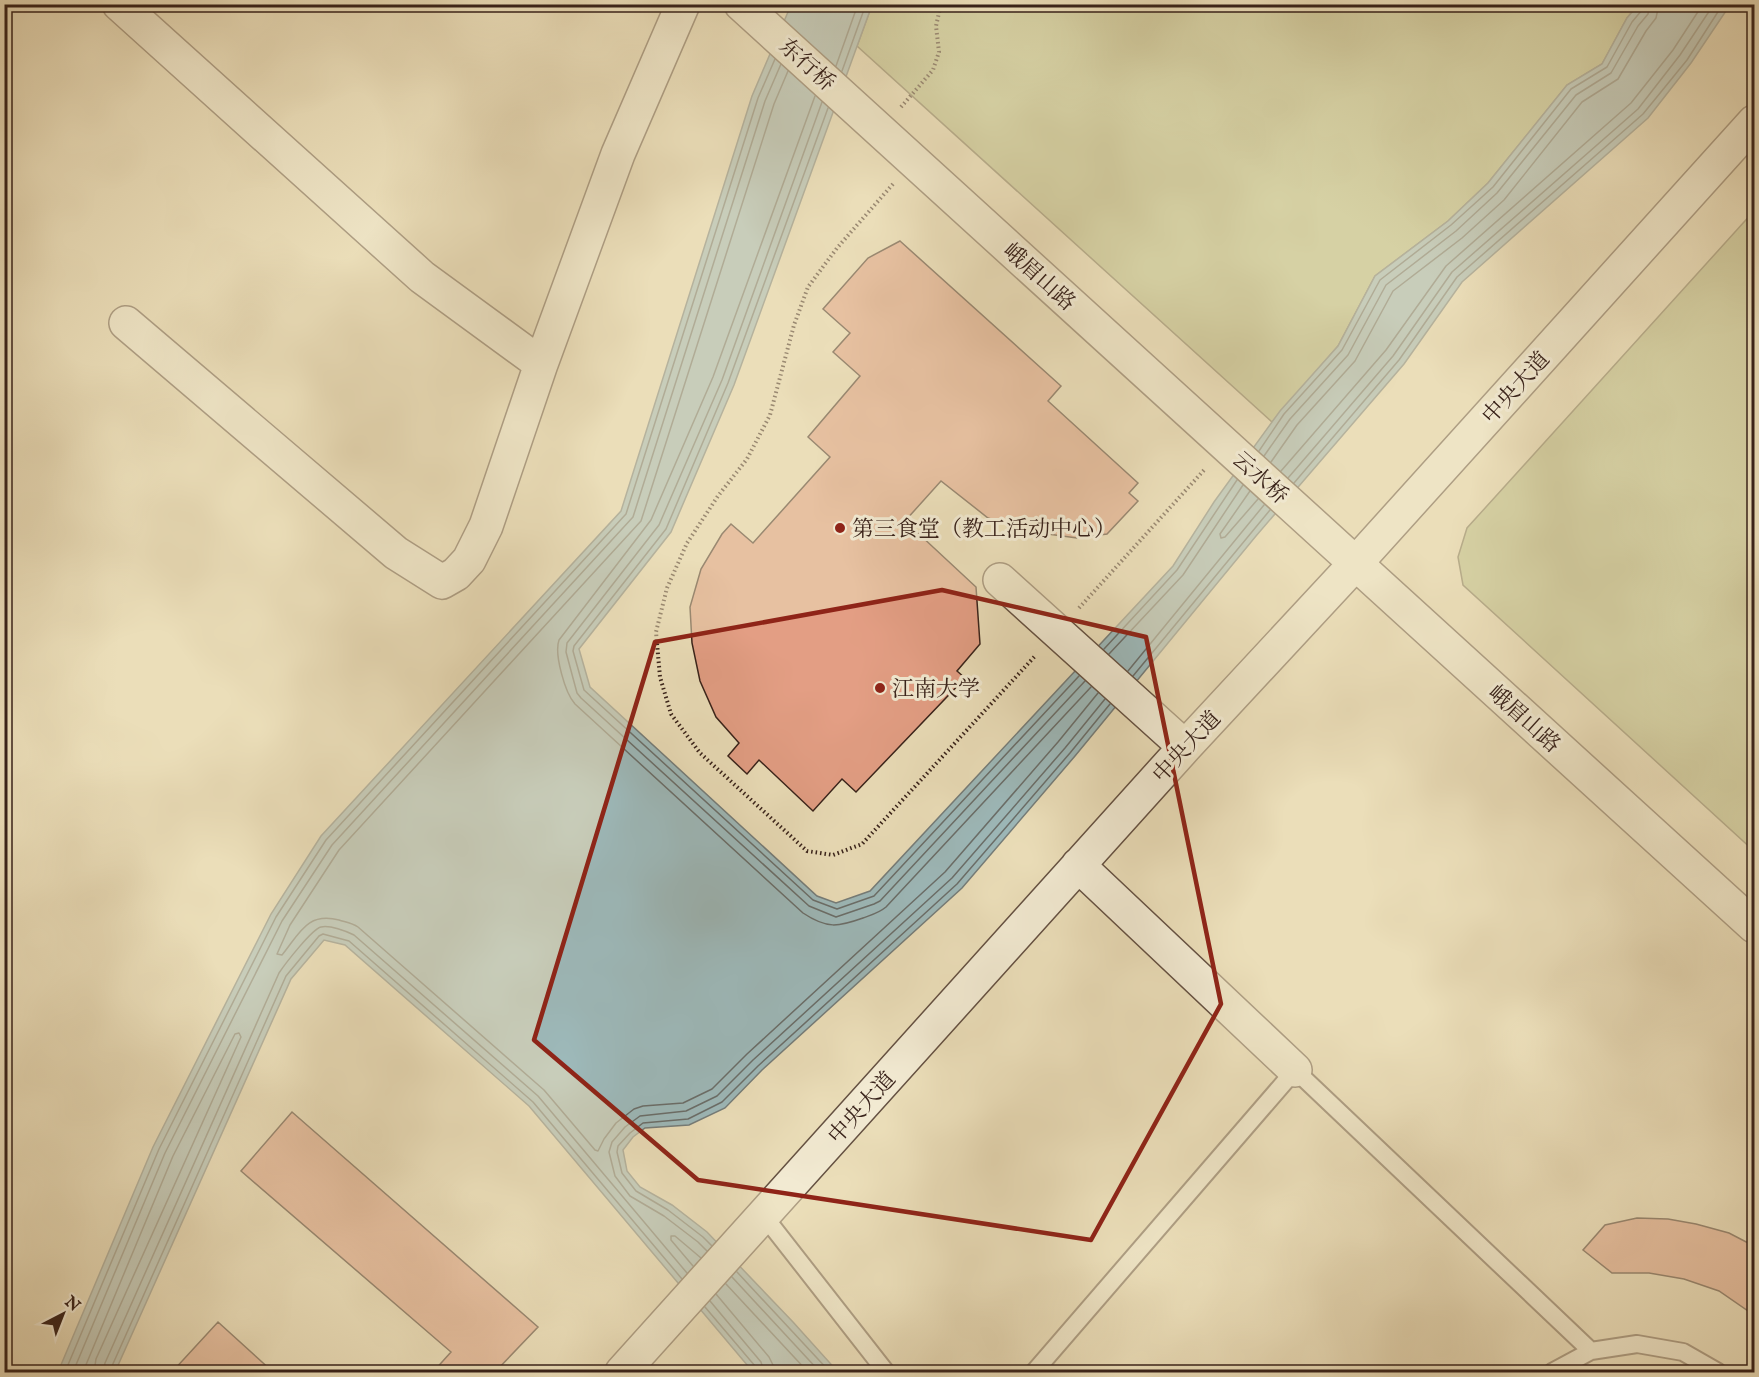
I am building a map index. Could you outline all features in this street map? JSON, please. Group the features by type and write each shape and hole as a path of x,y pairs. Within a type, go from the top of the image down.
{"street":[{"path":"119,4 422,278 541,364"},
{"path":"126,323 396,553 442,582 456,574 469,560 486,526 541,364 618,154 683,4"},
{"name":"东行桥","path":"752,14 854,106"},
{"name":"峨眉山路","path":"854,106 1226,446"},
{"name":"中央大道","path":"622,1372 1078,864 1355,564 1755,122"},
{"name":"云水桥","path":"1226,446 1295,509"},
{"name":"峨眉山路","path":"1295,509 1755,926"},
{"path":"1000,580 1185,747"},
{"path":"1078,864 1295,1070"}],"lane":[{"path":"1034,1372 1295,1070 1591,1351"},
{"path":"764,1216 886,1372"},
{"path":"1552,1372 1591,1351 1637,1344 1683,1352 1718,1372"}],"path":[{"path":"881,130 933,70 939,52 936,26 941,4"},
{"path":"914,160 837,248 808,287 794,325 770,415 747,459 718,496 687,543 667,588 656,632 660,677 671,714 700,753 807,850 833,855 862,844 1226,446"}],"highlighted area":[{"path":"942,590 1146,637 1221,1004 1091,1240 698,1180 534,1040 655,642"}],"green space":[{"path":"872,5 1638,5 1627,18 1602,64 1567,85 1488,183 1448,221 1375,276 1338,346 1272,422 857,46"},
{"path":"1754,211 1754,851 1463,585 1458,557 1467,528"}],"water":[{"path":"791,5 872,5 734,385 671,532 579,649 590,687 817,896 836,903 870,891 1173,566 1214,502 1280,411 1338,346 1375,276 1448,221 1488,183 1567,85 1602,64 1627,18 1638,5 1730,5 1691,63 1648,118 1462,282 1404,364 1256,536 1075,756 962,888 762,1070 725,1108 689,1125 645,1128 633,1137 623,1150 627,1171 640,1187 672,1205 707,1232 838,1372 753,1372 529,1106 345,945 324,940 291,979 115,1372 58,1372 153,1147 271,914 321,836 621,511 752,96"}],"building":[{"name":"第三食堂（教工活动中心）","path":"900,241 1061,386 1048,401 1138,483 1129,493 1138,501 1107,534 1077,538 1033,532 988,518 941,481 905,521 976,587 980,644 957,671 965,678 856,792 842,779 813,811 759,760 747,774 728,756 739,743 716,717 700,681 692,643 690,607 701,569 722,534 731,524 753,543 830,457 808,437 860,376 833,352 850,333 823,309 868,258"},
{"path":"292,1112 538,1327 495,1372 433,1372 451,1352 241,1171"},
{"path":"1637,1218 1668,1219 1696,1224 1729,1233 1754,1246 1754,1315 1719,1291 1684,1279 1649,1273 1612,1273 1583,1250 1605,1225"},
{"path":"218,1322 273,1372 172,1372"}],"place":[{"name":"第三食堂（教工活动中心）","path":"840,528"},
{"name":"江南大学","path":"880,688"}]}
